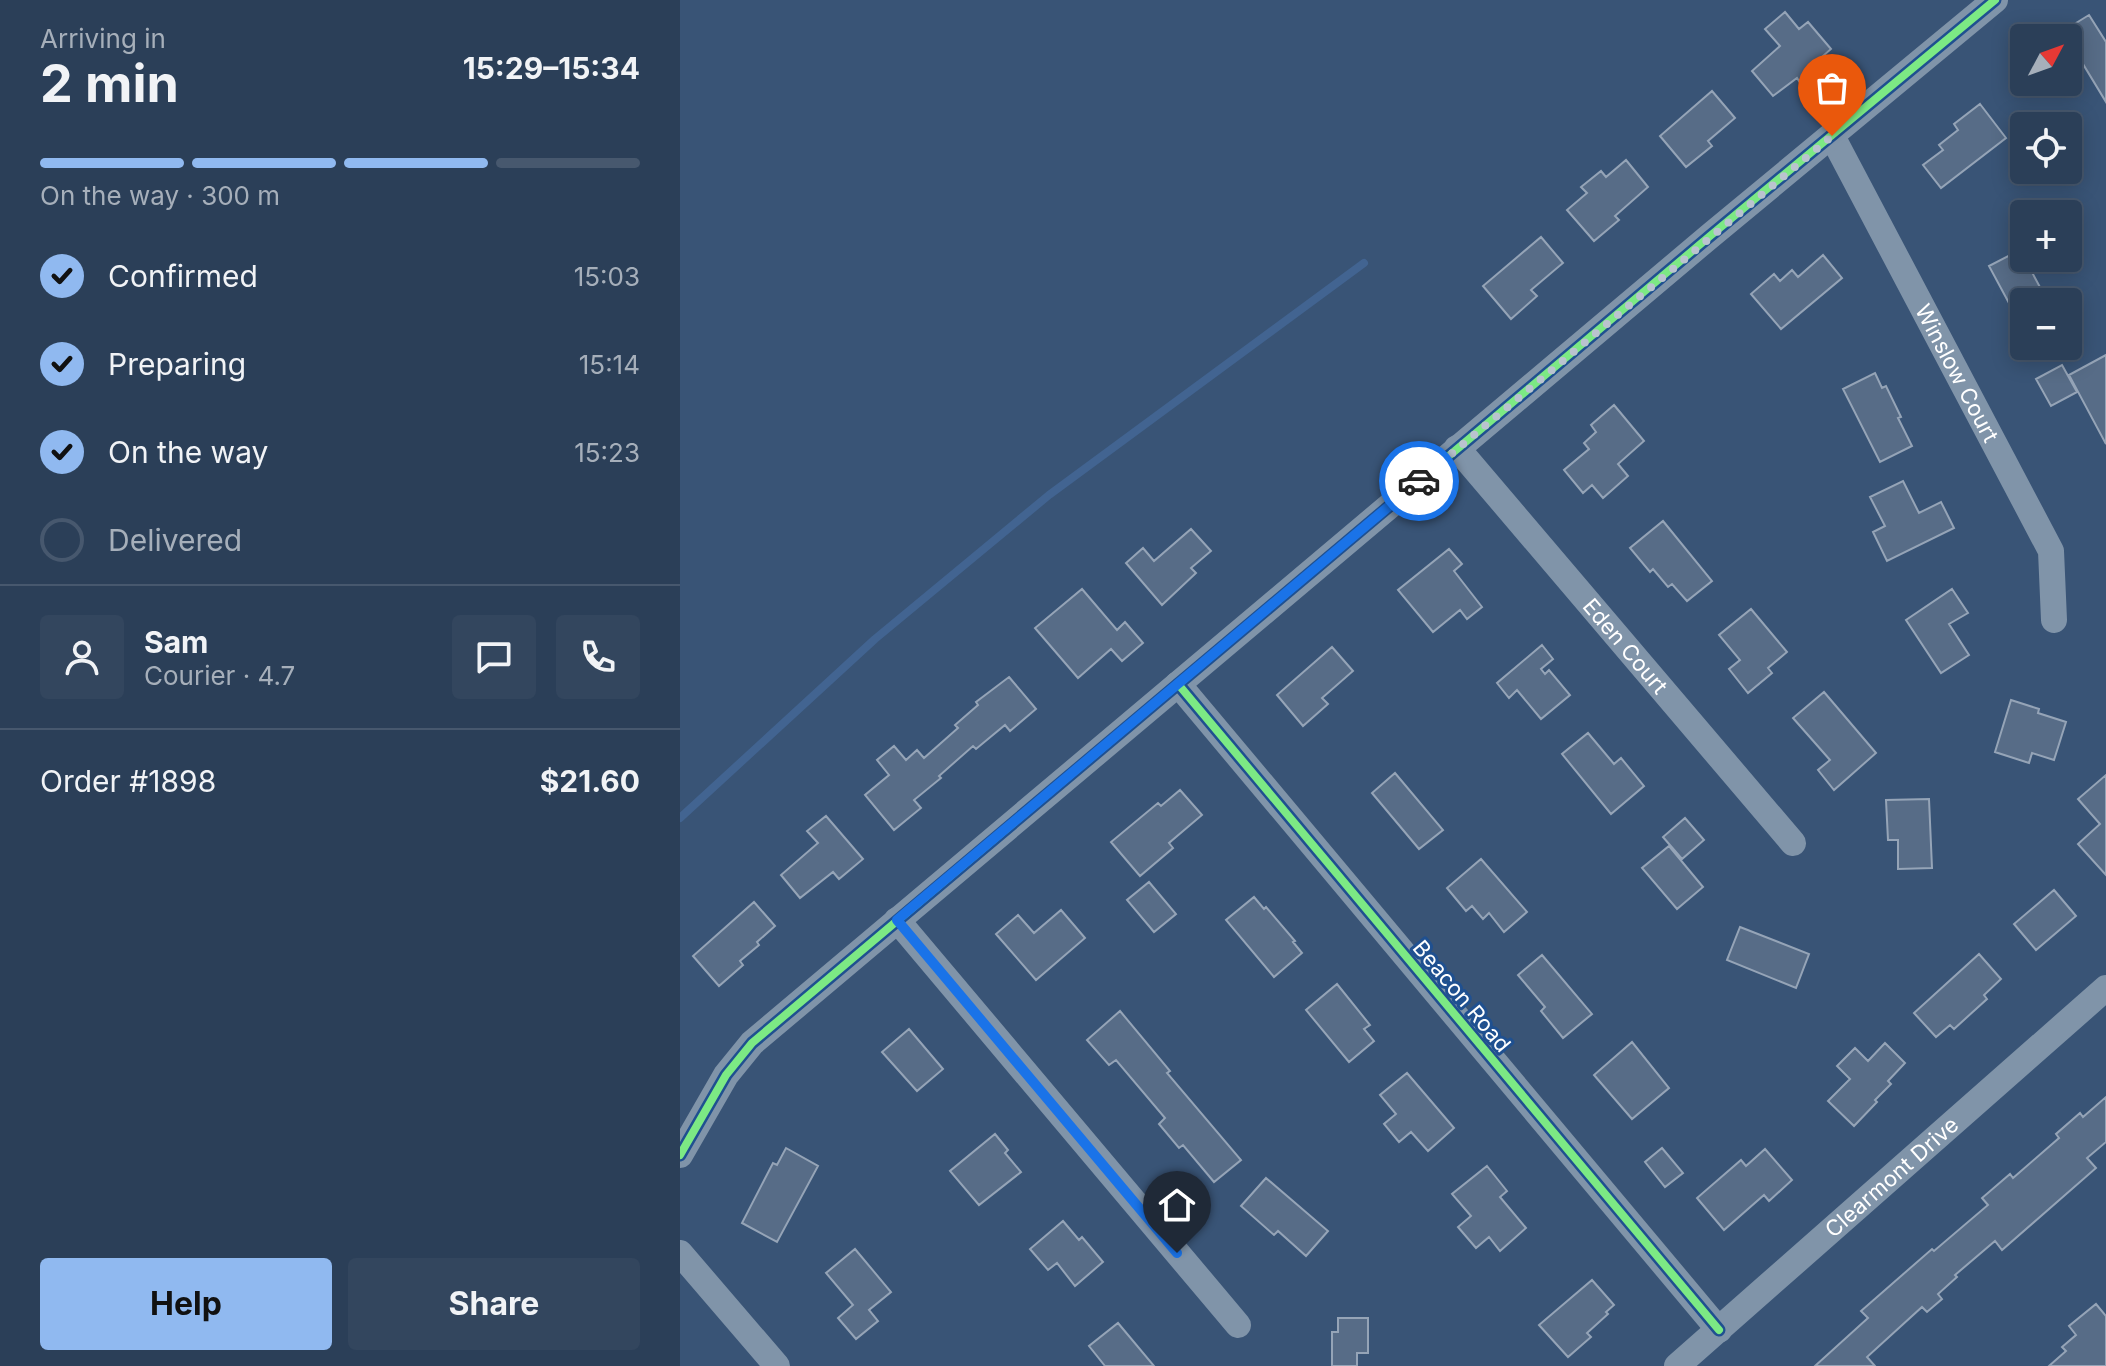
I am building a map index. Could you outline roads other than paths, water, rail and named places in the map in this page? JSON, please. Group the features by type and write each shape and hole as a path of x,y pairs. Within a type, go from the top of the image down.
{"street":[{"path":"680,1155 726,1075 752,1043 1457,448 1995,0"},
{"name":"Winslow Court","path":"1832,136 2051,551 2054,620"},
{"name":"Eden Court","path":"1457,448 1793,843"},
{"name":"Beacon Road","path":"1178,684 1719,1330"},
{"path":"897,920 1238,1325"},
{"name":"Clearmont Drive","path":"1677,1366 2106,988"},
{"path":"680,1253 777,1366"}],"waterway":[{"path":"680,818 875,639 1049,495 1364,263"}]}
